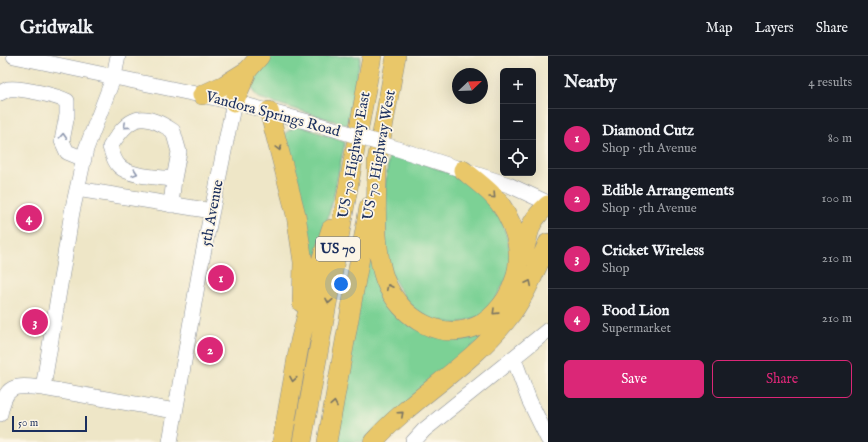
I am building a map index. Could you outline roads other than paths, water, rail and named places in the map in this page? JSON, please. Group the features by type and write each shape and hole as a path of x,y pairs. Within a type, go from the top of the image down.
{"main road":[{"name":"US 70 Highway East","path":"302,442 372,56"},
{"name":"US 70 Highway West","path":"327,442 396,56"},
{"path":"202,95 224,85 254,63"},
{"path":"234,102 254,63"},
{"path":"269,110 291,192 300,237 303,262 303,283 300,341"},
{"path":"282,442 300,341 321,261 354,158"},
{"path":"377,162 378,241 382,268 391,292 407,313 416,320 428,326 442,330 470,328 483,322 494,314 503,304 516,279 529,230 537,214 548,204"},
{"path":"464,170 498,201 506,213 517,240 519,266"},
{"path":"373,442 400,414 467,360 499,330 516,308 548,243"}],"street":[{"name":"Vandora Springs Road","path":"14,56 269,110 338,130 509,185 548,204"},
{"path":"43,388 77,189 89,142 114,76 118,56"},
{"path":"0,93 8,89 18,90 58,97 67,101 67,115 62,141 67,152 84,159"},
{"name":"5th Avenue","path":"170,442 200,269 234,102"},
{"path":"110,147 118,134 127,124 137,118 154,120 173,131 179,152 171,205"},
{"path":"89,142 110,147"},
{"path":"110,147 114,158 120,167 144,176 174,178"},
{"path":"77,189 212,211"},
{"path":"413,442 424,430 514,359 548,330"},
{"path":"514,359 529,400 548,439"},
{"path":"0,414 3,400 11,389 20,385 175,411"}],"place":[{"name":"Food Lion","path":"29,218"},
{"name":"Diamond Cutz","path":"221,278"},
{"name":"Cricket Wireless","path":"35,322"},
{"name":"Edible Arrangements","path":"210,350"}]}
